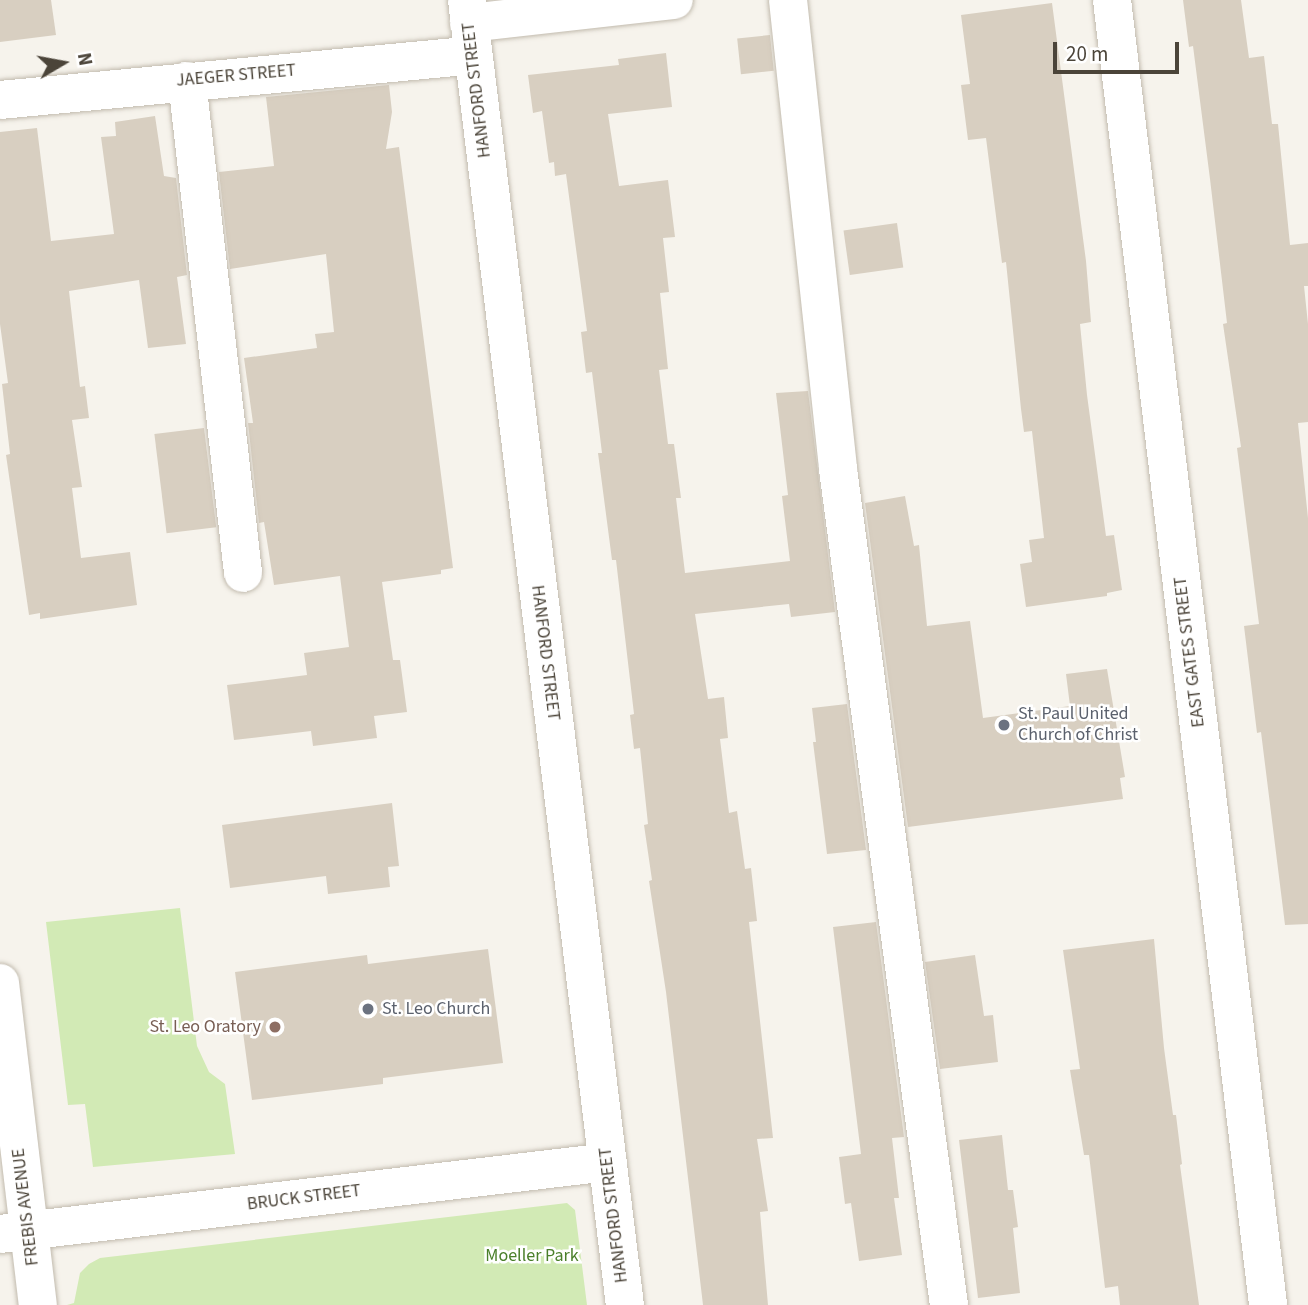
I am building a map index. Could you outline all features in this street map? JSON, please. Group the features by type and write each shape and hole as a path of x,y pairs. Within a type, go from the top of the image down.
{"street":[{"name":"JAEGER STREET","path":"0,100 187,80 470,26 674,0"},
{"path":"788,0 838,469 949,1305"},
{"name":"EAST GATES STREET","path":"1112,0 1268,1305"},
{"name":"HANFORD STREET","path":"470,26 625,1305"},
{"path":"187,80 243,573"},
{"name":"FREBIS AVENUE","path":"0,983 14,1233 38,1305"},
{"name":"BRUCK STREET","path":"14,1233 608,1162"}],"green space":[{"path":"180,908 197,1046 209,1072 225,1084 235,1154 93,1167 85,1104 68,1105 46,922"},
{"name":"Moeller Park","path":"567,1203 575,1210 587,1305 67,1305 74,1303 80,1273 100,1258"}],"building":[{"path":"0,0 51,0 56,35 0,42"},
{"path":"1183,0 1241,0 1249,58 1264,56 1272,124 1278,124 1290,245 1308,243 1308,286 1304,286 1308,324 1308,422 1298,423 1308,518 1308,924 1285,925 1261,732 1257,733 1244,626 1259,624 1237,448 1241,447 1223,324 1227,323 1210,179 1193,46 1189,47"},
{"path":"1052,3 1086,261 1091,322 1080,324 1087,395 1106,536 1114,535 1122,590 1107,593 1107,596 1026,607 1020,564 1032,562 1029,540 1044,538 1032,431 1024,432 1006,262 1002,263 986,138 968,140 961,85 970,84 961,15"},
{"path":"770,35 774,71 741,74 737,38"},
{"path":"666,53 672,107 608,114 619,186 668,180 675,237 663,238 669,292 660,293 668,369 659,370 668,444 674,444 681,498 676,498 685,573 790,561 782,496 788,495 776,393 808,391 835,612 791,617 789,604 695,614 708,699 724,697 728,738 720,739 729,813 737,811 745,869 751,868 757,921 749,922 773,1138 757,1139 768,1211 760,1212 768,1305 703,1305 666,992 649,881 652,880 644,825 648,824 640,748 634,749 630,715 634,714 616,560 612,560 598,453 602,453 592,372 586,373 581,332 587,331 566,174 555,176 554,162 549,163 542,111 533,113 528,75 619,65 618,59"},
{"path":"389,85 392,112 386,149 399,147 453,568 441,570 441,574 382,582 393,660 400,660 407,712 374,716 377,738 313,746 311,731 234,740 227,685 307,675 304,653 349,647 340,576 274,585 264,522 259,523 248,423 253,423 244,358 317,348 315,334 334,332 326,254 230,269 219,172 274,166 266,97"},
{"path":"155,116 164,176 176,178 187,275 177,277 186,344 148,348 139,280 69,291 80,387 85,386 89,418 72,420 82,487 72,488 81,558 130,552 137,605 40,619 40,613 29,615 6,455 10,454 2,384 8,383 0,324 0,132 37,128 51,241 114,234 101,137 116,136 115,122"},
{"path":"897,223 903,268 850,275 844,231"},
{"path":"204,428 216,527 167,533 154,434"},
{"name":"St. Paul United Church of Christ","path":"905,496 914,546 919,545 927,626 970,621 983,718 1070,706 1066,674 1107,669 1125,777 1120,778 1123,799 908,827 865,503"},
{"path":"847,704 866,850 827,854 813,742 816,742 812,708"},
{"path":"392,803 399,866 388,867 390,887 328,894 326,876 230,888 222,825"},
{"path":"876,922 904,1137 892,1138 899,1198 894,1198 902,1255 859,1261 851,1203 845,1204 839,1157 861,1154 833,927"},
{"path":"1154,939 1164,1048 1173,1115 1176,1115 1199,1305 1120,1305 1118,1286 1105,1288 1089,1155 1084,1155 1070,1070 1080,1069 1063,950"},
{"name":"St. Leo Church","path":"488,949 503,1063 383,1078 383,1084 252,1100 235,972 367,955 368,964"},
{"path":"975,955 984,1016 993,1015 998,1062 940,1069 925,962"},
{"path":"1002,1135 1008,1190 1013,1190 1018,1227 1013,1228 1020,1293 978,1298 959,1140"}],"place":[{"name":"St. Paul United Church of Christ","path":"1004,725"},
{"name":"St. Leo Church","path":"368,1009"},
{"name":"St. Leo Oratory","path":"275,1027"}]}
